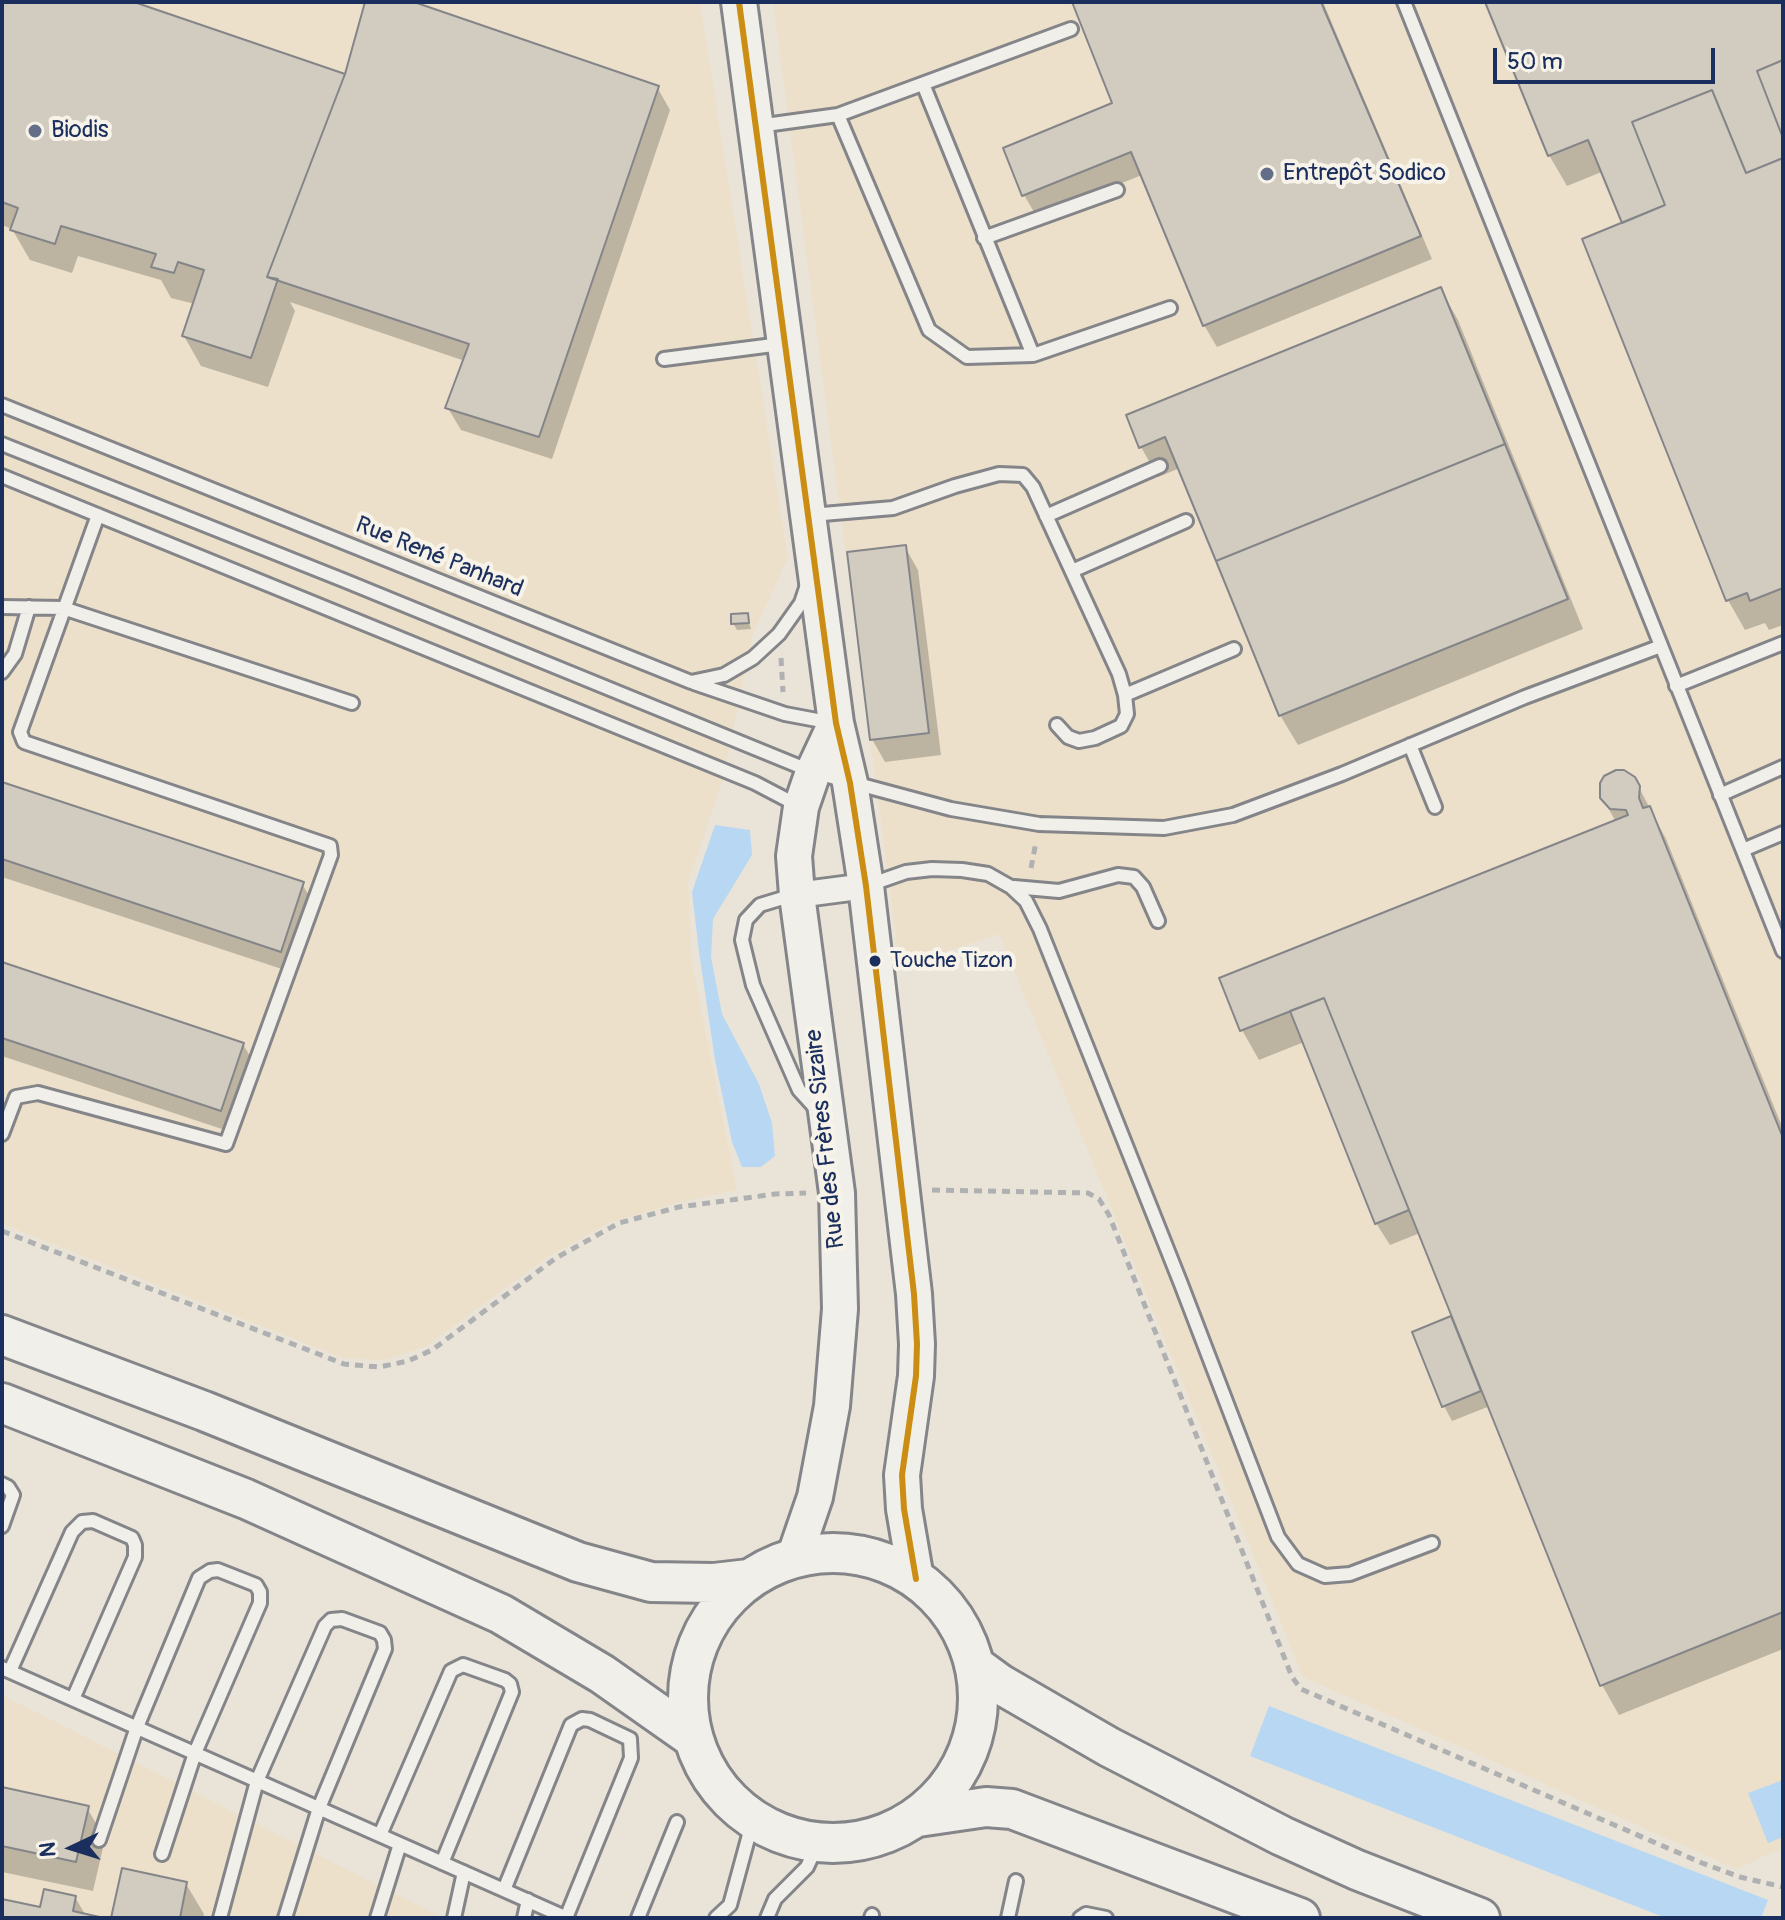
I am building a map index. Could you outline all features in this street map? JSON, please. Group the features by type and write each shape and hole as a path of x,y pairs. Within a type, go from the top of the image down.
{"main road":[{"path":"2,1335 204,1411 578,1562 651,1582 714,1583 749,1579"},
{"path":"2,1403 246,1499 501,1614 602,1674 693,1738"},
{"path":"836,1553 850,1555 878,1560 916,1579 942,1602 962,1632 974,1665 978,1699 974,1733 962,1765 943,1794 918,1817 887,1833 853,1843 818,1843 784,1836 753,1820 727,1798 706,1770 693,1738 688,1703 691,1667 703,1633 722,1603 749,1579 771,1566 794,1558 836,1553"},
{"path":"974,1665 1000,1684 1109,1747 1282,1836 1357,1870 1480,1918"},
{"path":"918,1817 986,1807 1012,1809 1300,1918"}],"street":[{"path":"739,2 836,723 850,783 866,886 914,1294 916,1376 903,1449 902,1475 904,1509 916,1579"},
{"name":"Rue des Frères Sizaire","path":"794,1558 815,1497 832,1406 840,1309 837,1193 794,856 801,807 836,723"},
{"path":"797,895 866,886"}],"lane":[{"path":"1404,2 1783,951"},
{"path":"755,126 838,115 1071,29"},
{"path":"923,84 1033,355"},
{"path":"838,115 929,330 967,357 1033,355 1170,308"},
{"path":"984,238 1117,190"},
{"path":"664,359 784,344"},
{"name":"Rue René Panhard","path":"2,405 691,682 785,714 836,723"},
{"path":"2,444 813,772 951,809 1039,824 1164,828 1233,815 1525,697 1661,646"},
{"path":"1046,516 1160,466"},
{"path":"807,515 893,508 955,486 1009,473 1023,475 1033,487 1072,571 1125,695 1127,714 1121,726 1095,738 1079,741 1068,737 1057,725"},
{"path":"2,476 755,783 801,807"},
{"path":"2,1134 16,1097 38,1093 226,1144 331,855 330,846 24,742 20,732 98,515"},
{"path":"1072,571 1186,521"},
{"path":"691,682 724,675 753,658 779,634 801,603 815,564"},
{"path":"2,607 29,607 61,613 352,703"},
{"path":"2,672 15,654 29,607"},
{"path":"1676,686 1783,643"},
{"path":"1125,695 1234,649"},
{"path":"1410,745 1435,807"},
{"path":"1720,795 1783,767"},
{"path":"1743,850 1783,833"},
{"path":"866,886 906,872 932,869 988,874 1011,887 1026,901 1040,929 1181,1284 1278,1537 1298,1564 1325,1576 1350,1574 1432,1543"},
{"path":"1011,887 1059,891 1118,875 1134,877 1143,887 1158,921"},
{"path":"797,895 760,905 746,920 742,940 753,985 799,1090 829,1122"},
{"path":"2,1484 13,1495 2,1526"},
{"path":"73,1699 135,1557 132,1538 93,1521 82,1522 72,1532 6,1669 73,1699 137,1727 257,1781 380,1835 442,1863 464,1872 504,1890 528,1900 567,1918 631,1758 630,1739 590,1720 582,1719 571,1725 504,1890"},
{"path":"99,1840 137,1727 199,1578 218,1570 256,1585 260,1603 195,1753 162,1854"},
{"path":"220,1918 257,1781 325,1626 331,1620 342,1619 380,1633 385,1649 319,1808 285,1918"},
{"path":"380,1835 451,1671 463,1665 505,1680 512,1692 442,1863"},
{"path":"716,1918 731,1911 753,1820"},
{"path":"638,1918 677,1822"},
{"path":"767,1918 775,1899 807,1867 818,1843"},
{"path":"377,1918 400,1844"},
{"path":"454,1918 464,1872"},
{"path":"1008,1918 1016,1881"},
{"path":"524,1918 528,1900"},
{"path":"1080,1918 1086,1914 1106,1918"}],"path":[{"path":"1027,890 1039,824"}],"shaded area":[{"path":"2,2 700,2 788,558 753,633 722,783 688,882 692,962 737,1190 611,1222 548,1257 426,1346 385,1360 343,1358 2,1224"},
{"name":"Touche Tizon","path":"773,2 1783,2 1783,1848 1736,1869 1303,1677 999,934 900,967"},
{"path":"2,1695 443,1918 2,1918"}],"water":[{"path":"715,825 750,830 752,855 713,919 711,957 722,1014 759,1084 772,1123 775,1156 761,1167 742,1167 732,1142 715,1060 699,952 692,892"},
{"path":"1269,1706 1768,1900 1761,1918 1666,1918 1250,1756"},
{"path":"1783,1780 1783,1837 1768,1843 1748,1793"}],"building":[{"path":"2,2 134,2 345,74 267,277 278,279 251,358 182,336 204,270 178,262 174,273 151,267 156,254 61,226 55,244 10,230 18,208 2,202"},
{"path":"365,2 414,2 659,86 539,437 445,408 469,344 267,277 345,74"},
{"name":"Entrepôt Sodico","path":"1072,2 1321,2 1421,236 1203,326 1131,152 1022,196 1003,148 1112,103"},
{"path":"1485,2 1783,2 1783,60 1757,71 1783,138 1783,158 1746,173 1712,90 1632,122 1665,205 1622,223 1588,140 1548,156"},
{"path":"1783,60 1783,138 1757,71"},
{"path":"1712,90 1746,173 1783,158 1783,588 1750,601 1747,593 1726,601 1582,239 1665,205 1632,122"},
{"path":"1441,287 1505,444 1216,561 1165,437 1139,448 1126,415"},
{"path":"1505,444 1568,599 1279,716 1216,561"},
{"path":"906,545 929,733 870,740 847,552"},
{"path":"748,613 749,623 731,624 731,614"},
{"path":"1624,770 1635,777 1640,786 1639,798 1643,808 1650,806 1783,1138 1783,1612 1600,1686 1324,998 1240,1031 1219,978 1628,815 1626,810 1610,809 1600,798 1600,783 1604,776"},
{"path":"2,782 304,882 281,952 2,859"},
{"path":"2,962 244,1043 221,1111 2,1038"},
{"path":"1324,998 1409,1210 1375,1224 1290,1011"},
{"path":"1451,1316 1481,1391 1442,1407 1412,1332"},
{"path":"2,1787 89,1806 76,1862 2,1846"},
{"path":"122,1868 187,1882 180,1918 111,1918"},
{"path":"44,1889 76,1896 73,1911 104,1918 2,1918 2,1899 40,1907"}],"transit line":[{"path":"739,2 836,723 850,783 866,886 914,1294 916,1376 902,1475 904,1509 916,1579"}],"place":[{"name":"Biodis","path":"35,131"},
{"name":"Entrepôt Sodico","path":"1267,174"},
{"name":"Touche Tizon","path":"875,961"}]}
